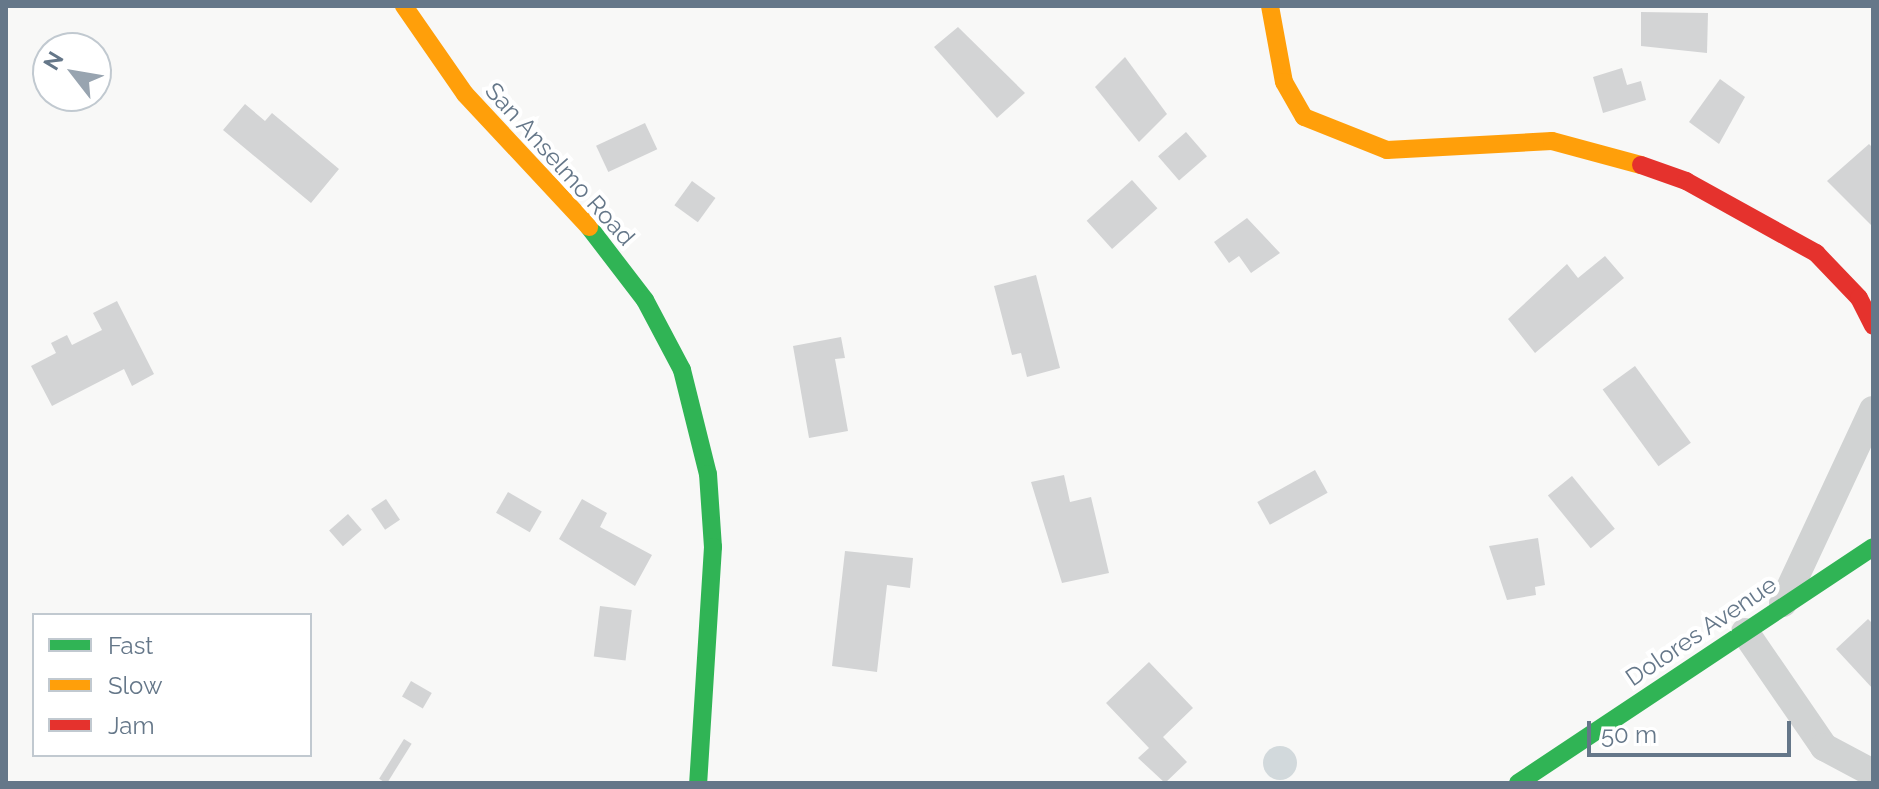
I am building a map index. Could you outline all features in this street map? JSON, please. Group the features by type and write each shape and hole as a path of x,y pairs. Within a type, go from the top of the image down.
{"street":[{"name":"San Anselmo Road","path":"404,6 465,94 627,276 682,370 708,474 713,547 698,783"},
{"path":"1270,6 1284,82 1304,117 1387,150 1552,141 1600,150 1686,181 1816,253 1859,298 1873,326"},
{"path":"1783,603 1873,410"},
{"name":"Dolores Avenue","path":"1518,783 1745,632 1783,603 1873,547"},
{"path":"1745,632 1824,747 1873,773"}],"shaded area":[{"path":"1280,746 1292,751 1297,763 1292,775 1280,780 1268,775 1263,763 1268,751"}],"building":[{"path":"1641,12 1708,13 1707,53 1641,46"},
{"path":"958,27 1025,93 997,118 934,47"},
{"path":"1125,57 1167,114 1139,142 1095,87"},
{"path":"1622,68 1627,85 1641,81 1646,100 1603,113 1593,77"},
{"path":"1720,79 1745,97 1719,144 1689,122"},
{"path":"245,104 265,121 272,113 339,169 311,203 223,130"},
{"path":"645,123 657,149 608,172 596,146"},
{"path":"1186,132 1207,156 1179,180 1158,156"},
{"path":"1869,144 1873,148 1873,227 1827,181"},
{"path":"1132,180 1157,208 1112,249 1087,221"},
{"path":"692,181 715,198 698,222 674,205"},
{"path":"1247,218 1280,253 1251,273 1239,256 1229,263 1214,242"},
{"path":"1605,256 1624,278 1535,353 1508,319 1567,264 1578,278"},
{"path":"1036,275 1060,368 1027,377 1021,353 1012,355 994,286"},
{"path":"117,301 154,374 132,386 124,369 52,406 31,366 56,353 51,343 67,335 72,345 102,330 93,313"},
{"path":"841,337 845,358 835,359 848,431 809,438 793,346"},
{"path":"1635,366 1691,443 1658,466 1603,390"},
{"path":"1315,470 1328,493 1270,525 1257,502"},
{"path":"1064,475 1070,502 1091,497 1109,573 1062,583 1031,482"},
{"path":"1572,476 1615,529 1591,548 1548,496"},
{"path":"508,492 542,512 530,532 496,513"},
{"path":"386,499 400,520 385,530 371,509"},
{"path":"582,499 607,513 600,527 652,555 635,586 559,539"},
{"path":"348,514 362,530 343,546 329,530"},
{"path":"1538,538 1545,585 1535,587 1536,595 1507,600 1489,546"},
{"path":"845,551 913,558 910,588 887,585 877,672 832,666"},
{"path":"600,606 632,610 626,661 594,657"},
{"path":"1868,619 1873,624 1873,689 1836,649"},
{"path":"1149,662 1193,708 1163,737 1187,762 1165,783 1138,758 1149,748 1106,703"},
{"path":"411,681 432,693 423,709 402,697"},
{"path":"404,739 412,744 387,783 379,779"}],"traffic: fast":[{"path":"589,227 645,300 682,370 708,474 713,547 698,783"},
{"path":"1518,783 1873,547"}],"traffic: slow":[{"path":"404,6 465,94 589,227"},
{"path":"1270,6 1284,82 1304,117 1387,150 1552,141 1641,165"}],"traffic: jam":[{"path":"1641,165 1686,181 1816,253 1859,298 1873,326"}]}
